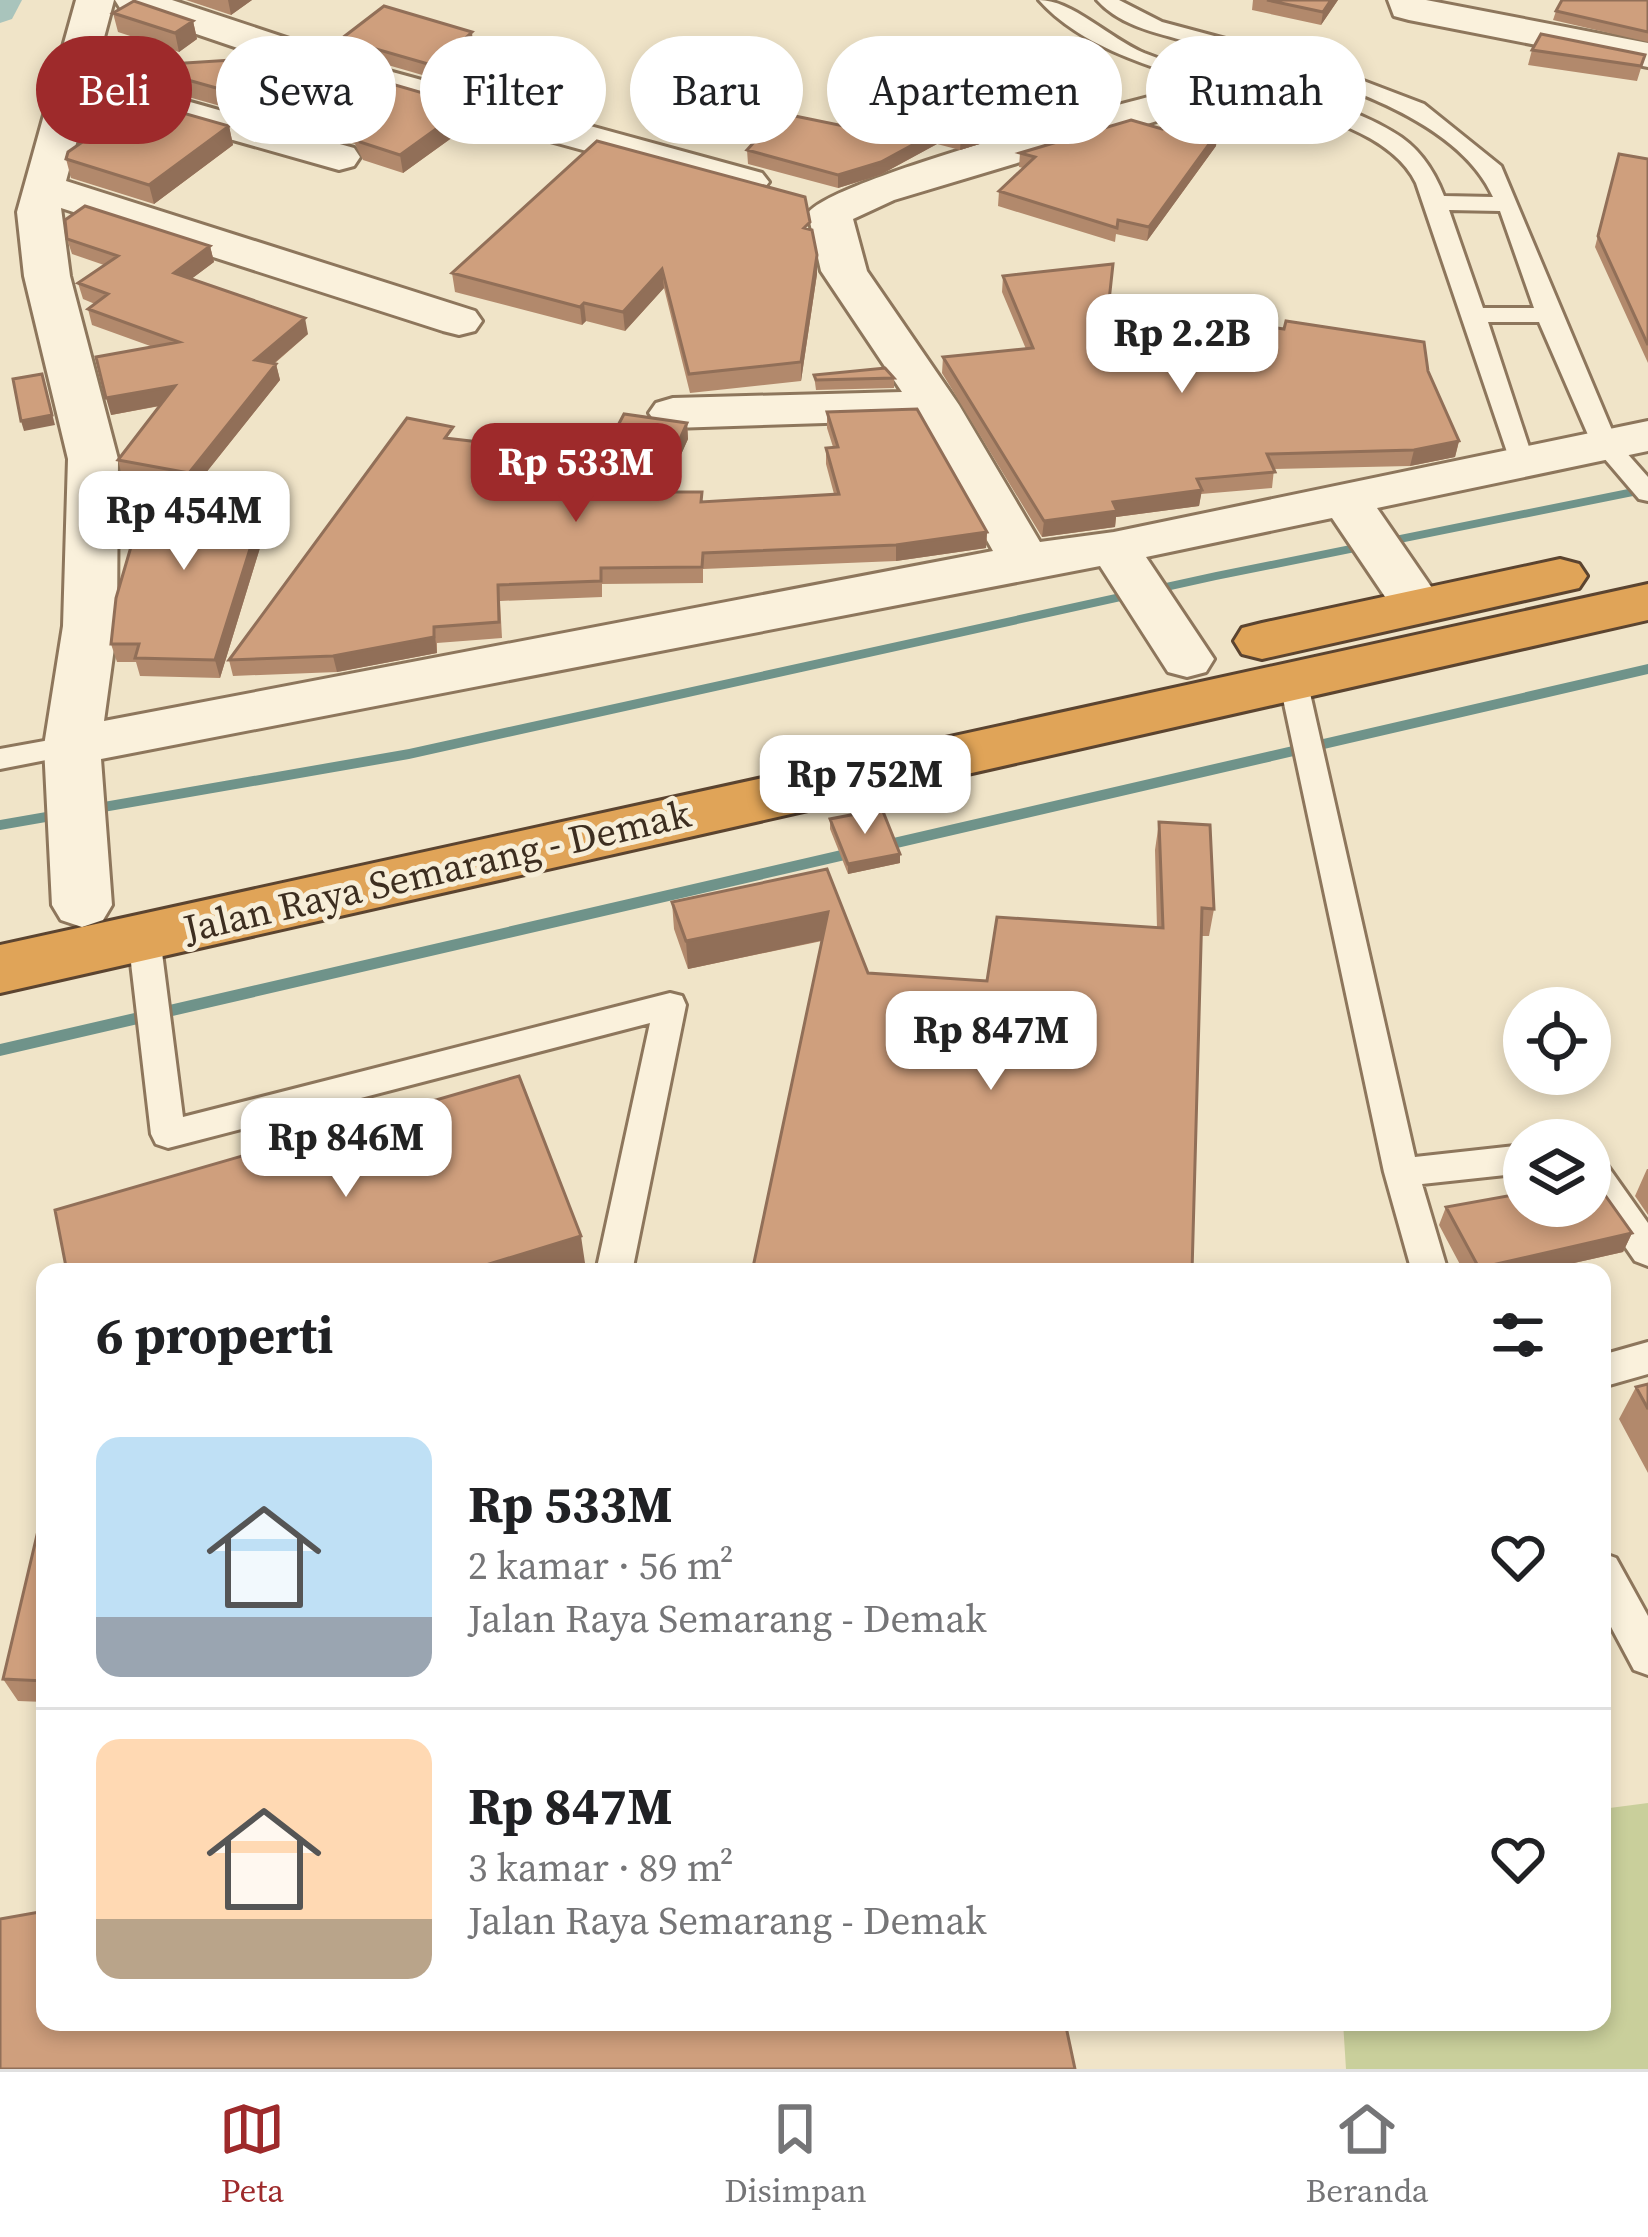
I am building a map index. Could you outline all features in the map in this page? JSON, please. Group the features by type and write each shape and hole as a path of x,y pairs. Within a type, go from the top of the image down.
{"highway":[{"name":"Jalan Raya Semarang - Demak","path":"0,923 82,891 1179,647 1412,596 1648,558"},
{"name":"Jalan Raya Semarang - Demak","path":"0,969 145,952 1298,702 1648,602"}],"street":[{"path":"86,36 95,0"},
{"path":"134,0 360,76 838,207"},
{"path":"1407,0 1408,8 1423,12 1648,55"},
{"path":"1025,561 935,405 844,271 830,213 1146,111"},
{"path":"192,115 339,157"},
{"path":"56,144 39,212 47,277 93,459 89,626 73,755 82,891"},
{"path":"43,188 459,320"},
{"path":"673,412 935,405"},
{"path":"73,755 1025,561 1119,554 1352,510 1625,448"},
{"path":"1352,510 1412,596"},
{"path":"1119,554 1179,647"}],"lane":[{"path":"1049,0 1089,36"},
{"path":"1107,0 1134,18 1312,68 1416,109 1493,171 1548,315 1648,494"},
{"path":"1092,36 1134,18"},
{"path":"1122,51 1156,66 1318,111 1371,131 1418,164 1517,450"},
{"path":"1434,203 1508,204"},
{"path":"1474,315 1548,315"},
{"path":"1298,702 1402,1172 1427,1263"},
{"path":"0,759 73,755"},
{"path":"145,952 168,1134 670,1005 616,1263"},
{"path":"1402,1172 1503,1161"},
{"path":"1611,1198 1648,1251"},
{"path":"1611,1368 1648,1358"},
{"path":"1611,1588 1648,1656"}],"green space":[{"path":"1648,1803 1648,2069 1346,2069 1344,2031 1611,2031 1611,1808"}],"building":[{"path":"1267,0 1331,0 1323,12"},
{"path":"1562,0 1648,0 1648,32 1556,11"},
{"path":"134,1 193,21 175,33 113,13"},
{"path":"384,6 472,32 468,36 420,36 420,62 396,55 396,36 345,36"},
{"path":"1541,34 1645,55 1641,66 1532,50"},
{"path":"216,61 216,88 192,81 192,63"},
{"path":"396,85 420,92 420,141 400,155 366,144 396,144"},
{"path":"192,116 216,122 216,136 149,185 66,159 80,144 192,144"},
{"path":"803,118 827,123 827,144 914,144 881,162 838,175 747,150 752,144 803,144"},
{"path":"1122,123 1146,124 1146,144 1209,144 1149,227 1118,220 1117,228 999,191 1035,157 1020,153 1050,144 1122,144"},
{"path":"594,144 805,197 810,222 804,228 812,230 817,255 801,362 689,374 662,269 623,312 584,303 580,307 452,273"},
{"path":"1619,154 1648,159 1648,345 1598,236"},
{"path":"85,206 210,246 174,273 305,318 255,360 276,364 189,473 118,460 175,386 106,398 96,357 179,342 88,309 108,294 78,283 118,256 67,239 65,220"},
{"path":"1113,264 1108,310 1215,313 1216,319 1284,329 1286,321 1424,342 1428,371 1459,441 1414,450 1267,454 1275,472 1197,479 1202,490 1113,502 1117,511 1044,521 943,357 1033,348 1003,276"},
{"path":"885,368 894,378 816,380 814,375"},
{"path":"42,374 52,415 21,421 13,379"},
{"path":"917,409 987,532 896,545 703,553 702,567 601,568 601,581 498,585 499,622 434,627 434,637 333,656 229,660 407,418 453,427 445,438 602,456 624,414 687,423 656,492 702,492 701,502 839,494 826,448 838,447 827,412"},
{"path":"145,492 267,495 215,660 135,658 139,644 111,644 116,598 135,533 129,533"},
{"path":"882,809 900,854 848,864 830,819"},
{"path":"1159,822 1210,825 1214,909 1202,908 1192,1263 754,1263 828,912 686,941 672,902 827,869 868,973 987,981 997,917 1163,928"},
{"path":"519,1076 581,1236 492,1263 65,1263 55,1210"},
{"path":"1503,1197 1503,1227 1611,1227 1611,1203 1632,1233 1501,1263 1476,1263 1446,1207"},
{"path":"1648,1384 1648,1409 1636,1387"},
{"path":"36,1539 36,1681 3,1679"},
{"path":"36,1913 36,2031 1067,2031 1075,2069 0,2069 0,1919"}],"waterway":[{"path":"0,12 4,0"},
{"path":"0,825 409,754 1216,576 1648,489"},
{"path":"0,1050 1648,669"}]}
